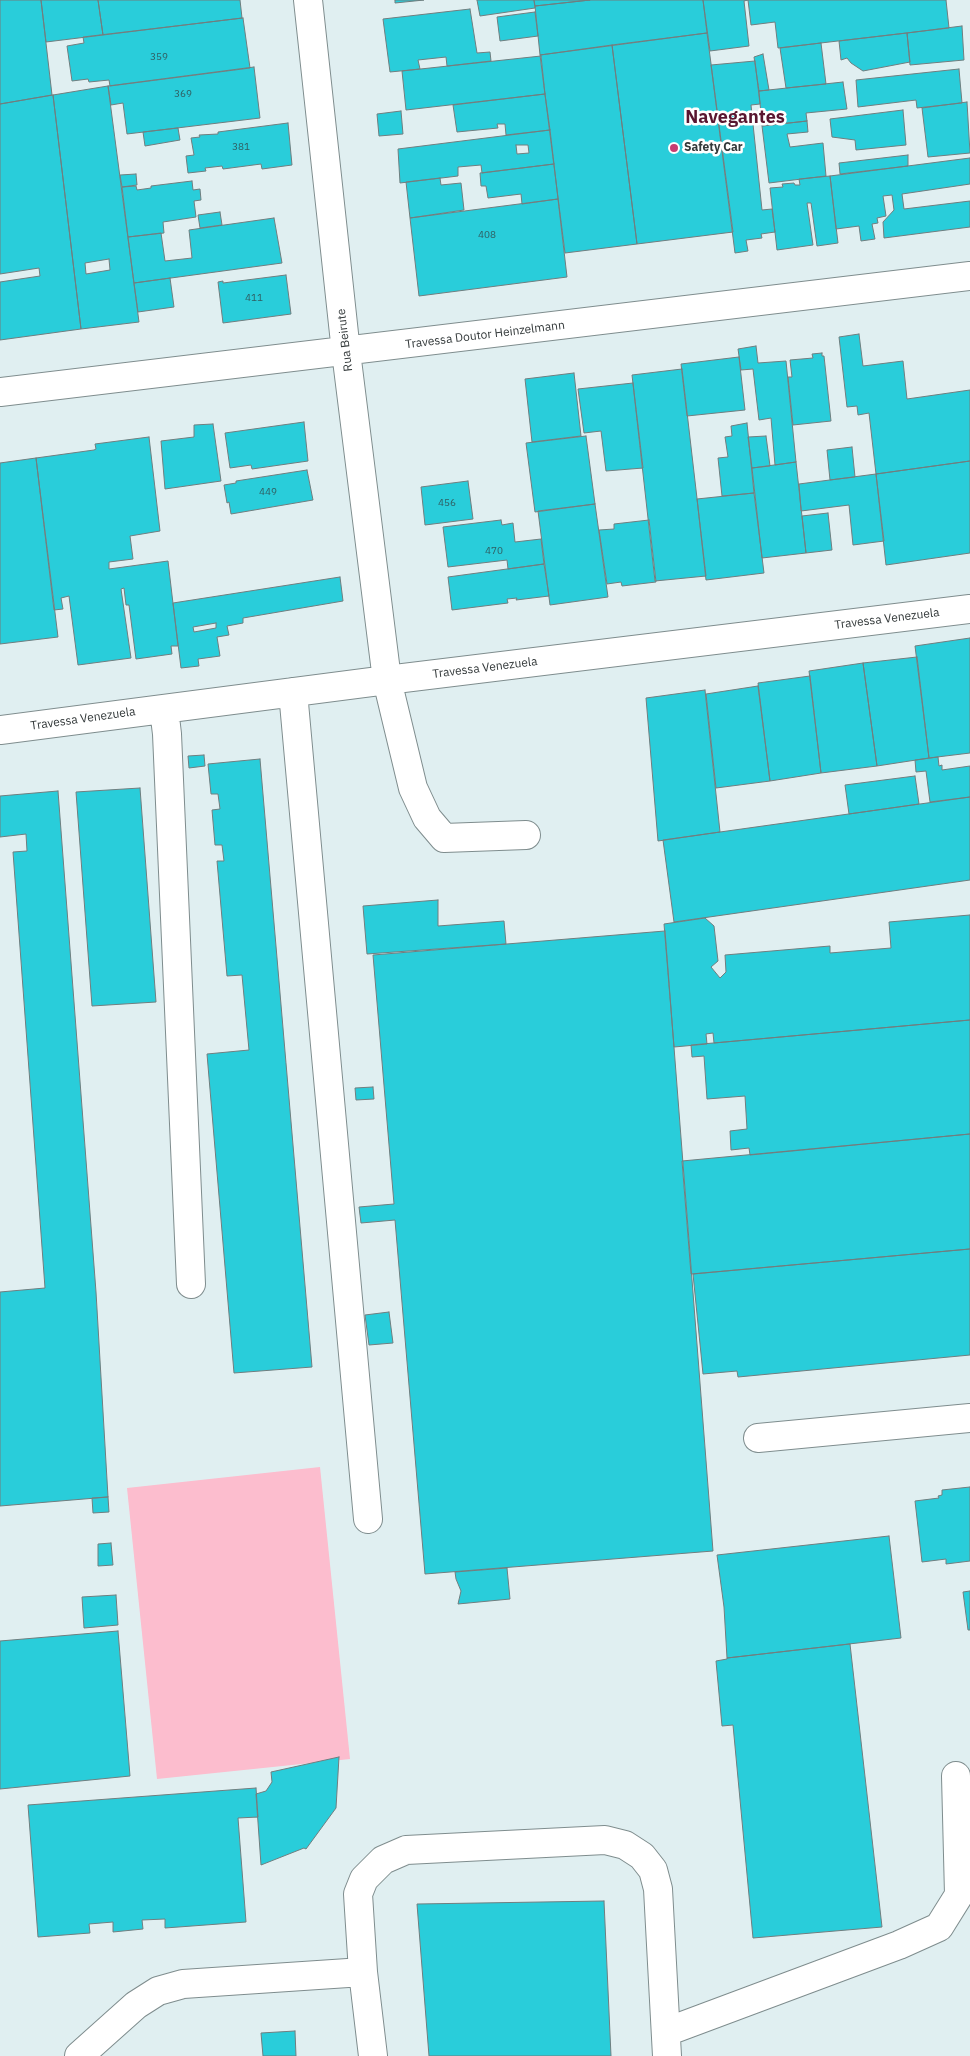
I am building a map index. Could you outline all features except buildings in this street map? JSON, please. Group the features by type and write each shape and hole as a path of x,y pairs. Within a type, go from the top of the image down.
{"street":[{"name":"Rua Beirute","path":"308,0 346,352 387,680 413,788 427,818 444,838 526,836"},
{"name":"Travessa Doutor Heinzelmann","path":"0,392 970,276"},
{"name":"Travessa Venezuela","path":"0,730 387,680 970,610"},
{"path":"294,692 368,1520"},
{"path":"164,709 167,734 192,1284"},
{"path":"758,1438 970,1418"},
{"path":"372,2056 363,1972 358,1894 364,1879 382,1860 406,1850 605,1840 625,1845 642,1856 653,1870 658,1889 666,2044 939,1927 959,1895 956,1776"},
{"path":"79,2056 136,2005 158,1991 183,1984 363,1972"}],"shaded area":[{"path":"320,1467 350,1759 157,1779 127,1488"}],"place":[{"name":"Safety Car","path":"674,148"}],"district":[{"name":"Navegantes","path":"735,118"}]}
